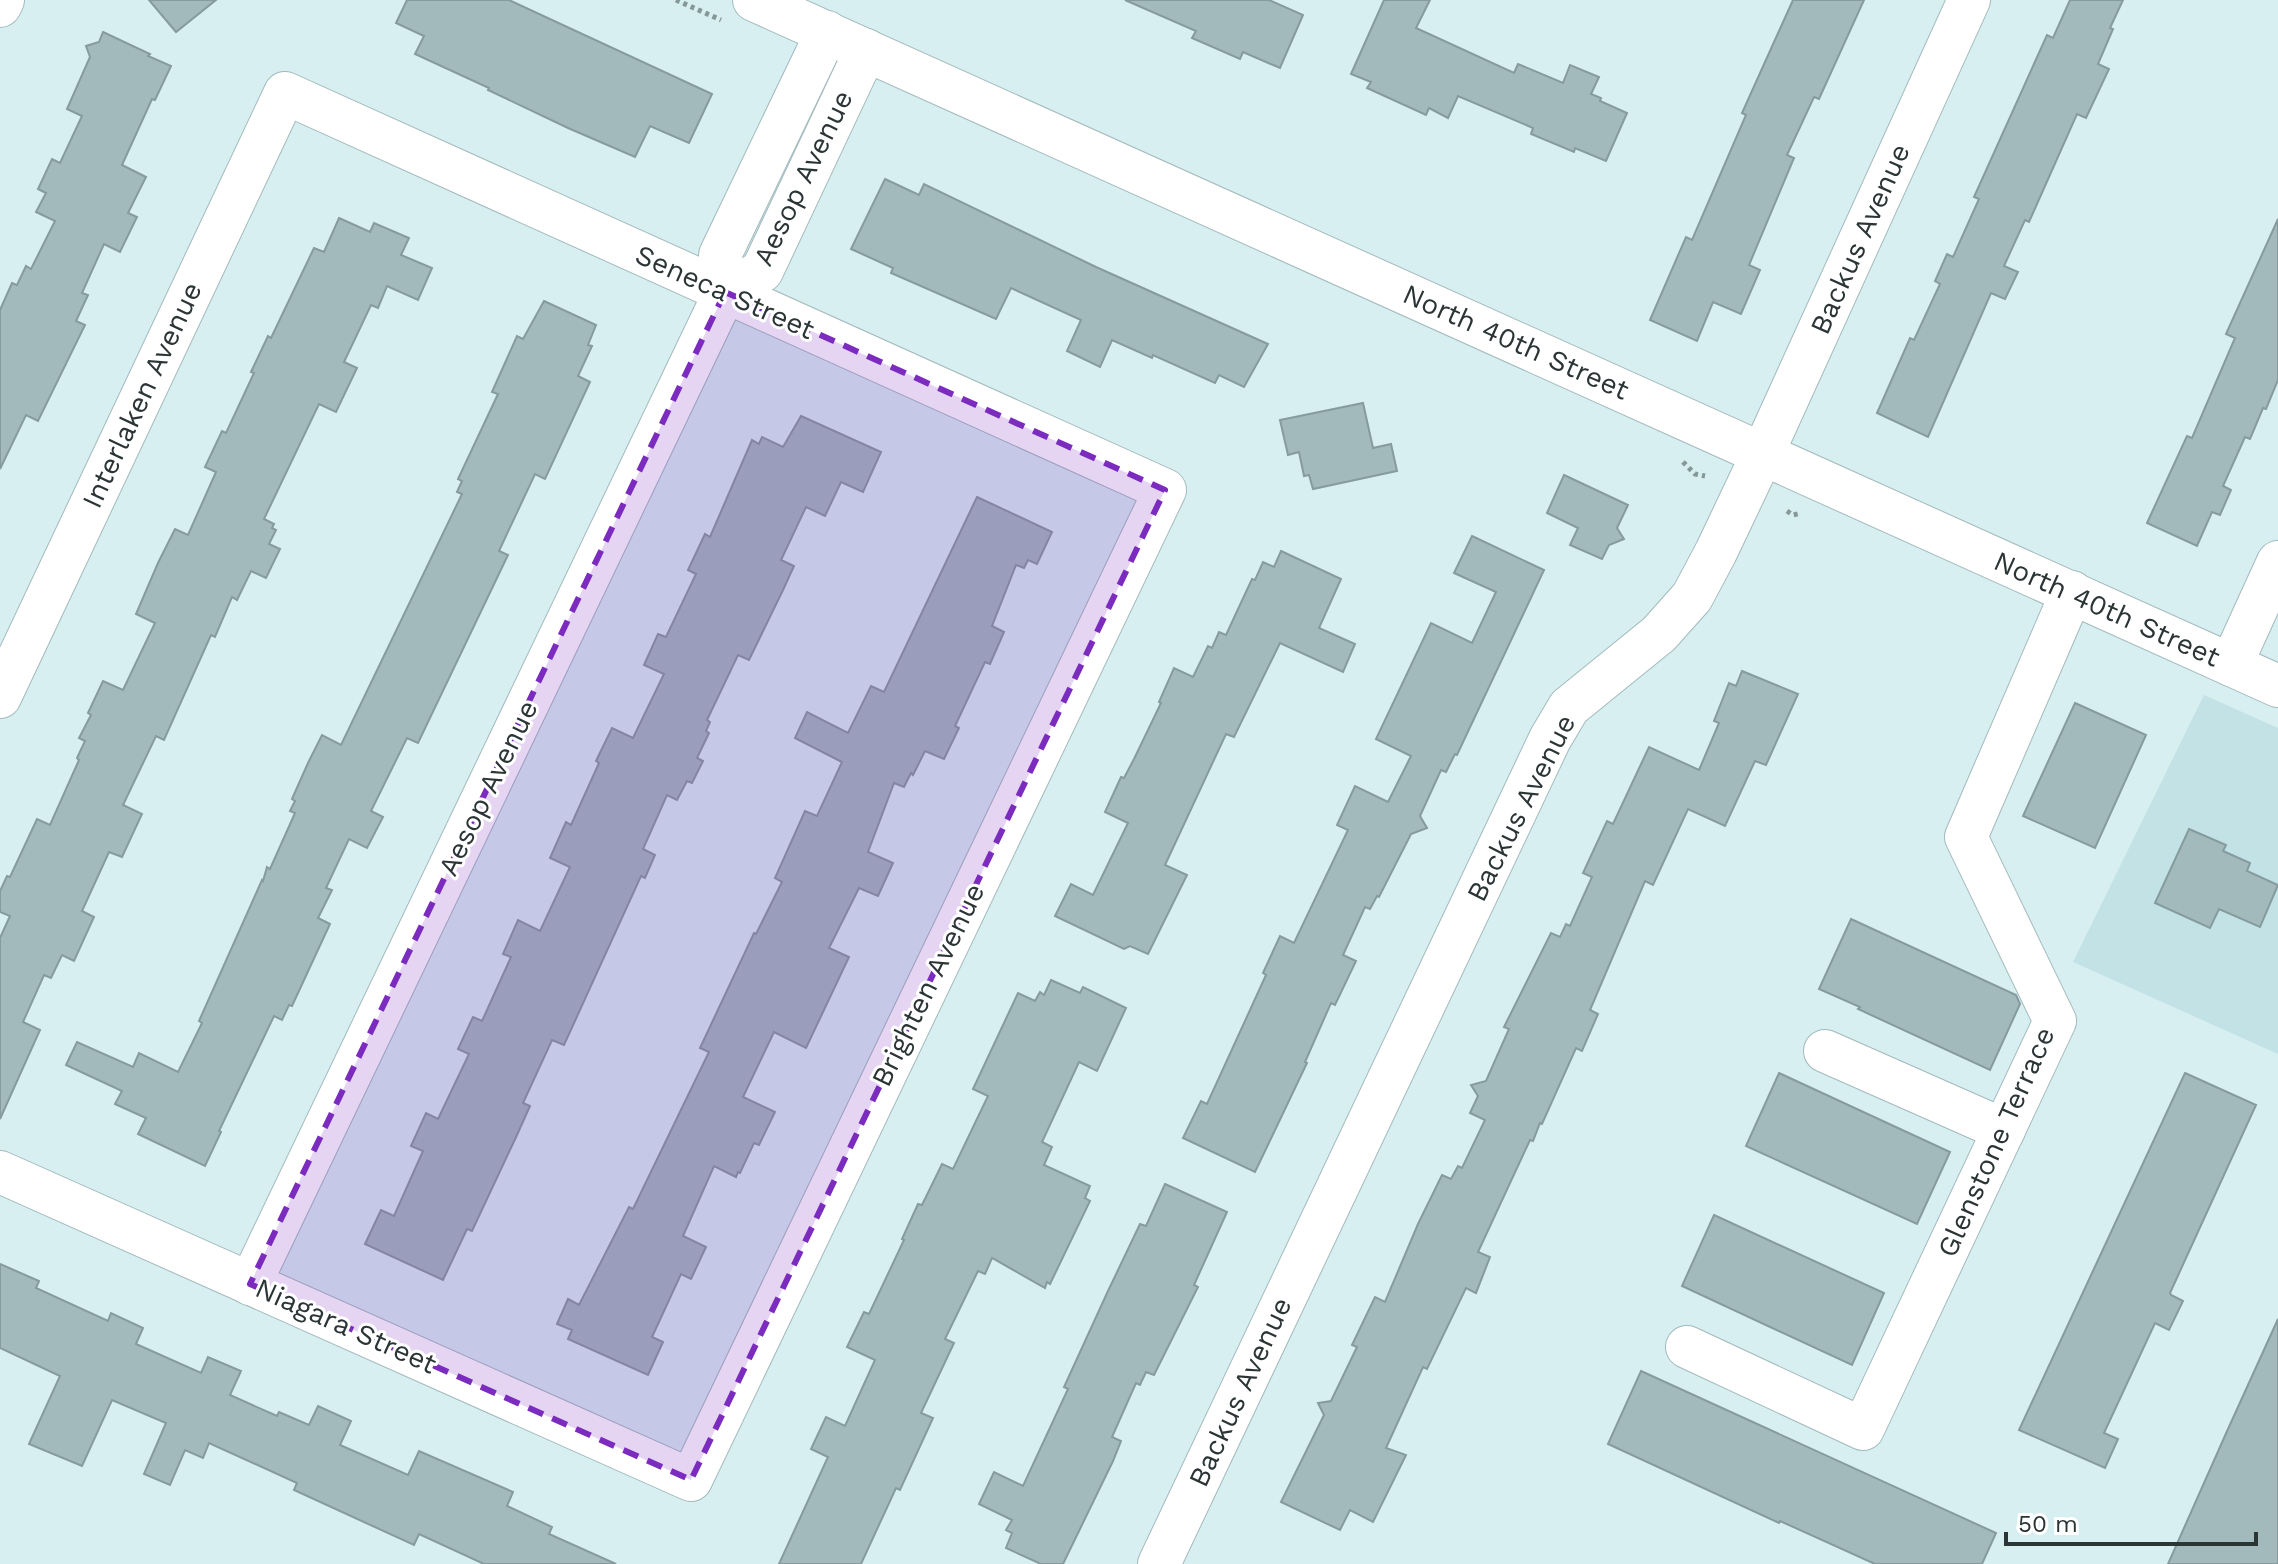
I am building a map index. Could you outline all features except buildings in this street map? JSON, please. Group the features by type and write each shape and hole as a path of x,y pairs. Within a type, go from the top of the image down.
{"street":[{"path":"0,6 3,0"},
{"name":"North 40th Street","path":"754,0 2278,686"},
{"name":"Backus Avenue","path":"1173,1559 1550,739 1569,707 1659,634 1692,597 1763,453 1969,0"},
{"name":"Aesop Avenue","path":"250,1284 725,292 720,255 827,32"},
{"name":"Aesop Avenue","path":"725,292 762,271 866,50"},
{"name":"Seneca Street","path":"285,93 1165,490"},
{"name":"Interlaken Avenue","path":"0,697 285,93"},
{"name":"Brighten Avenue","path":"691,1480 1165,490"},
{"path":"2231,665 2278,562"},
{"name":"Glenstone Terrace","path":"1687,1347 1863,1429 2055,1021 1966,837 2072,592"},
{"path":"1825,1051 2004,1130"},
{"name":"Niagara Street","path":"0,1172 691,1480"}],"highlighted area":[{"path":"725,292 1165,490 691,1480 250,1284"}],"shaded area":[{"path":"2204,695 2278,728 2278,1054 2073,962"}]}
